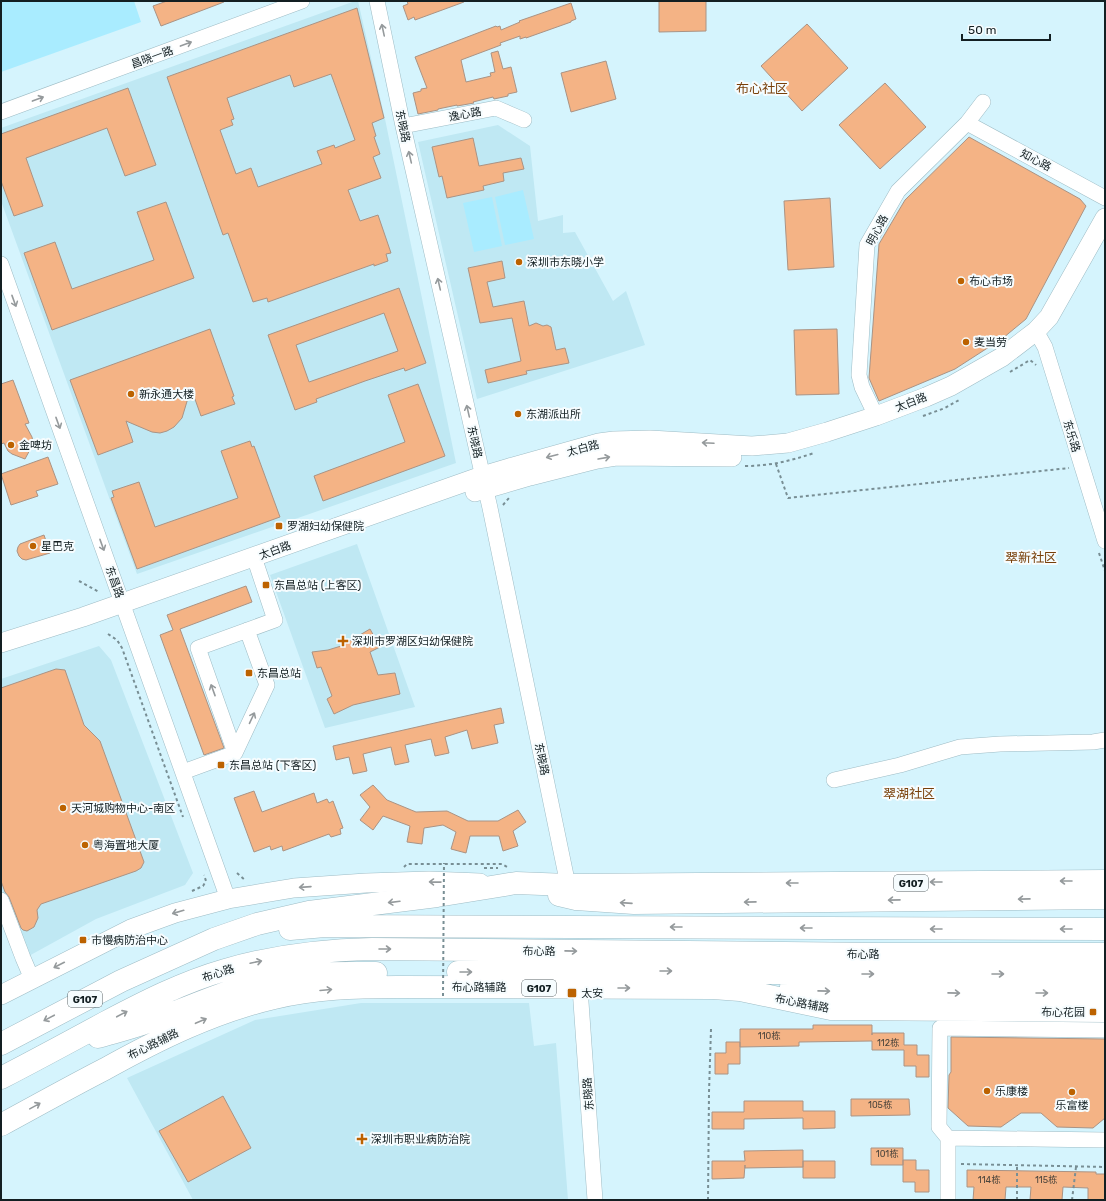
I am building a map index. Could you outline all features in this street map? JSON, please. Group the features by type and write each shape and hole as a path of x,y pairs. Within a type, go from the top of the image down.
{"highway":[{"name":"G107","path":"1,1044 96,993 214,939 251,926 310,912 437,896 512,876 568,885 1105,881"},
{"path":"512,876 576,899 634,904 1105,898"},
{"path":"173,958 243,937 271,932 326,926 1105,928"},
{"name":"布心路","path":"1,1078 146,1001 199,979 246,964 319,951 341,949 379,949 871,954 1105,954"},
{"path":"48,1054 116,1031 147,1023 232,991 280,978 301,975 337,973 703,971 829,974 1105,974"},
{"path":"703,971 752,978 799,989 816,991 1105,993"},
{"name":"布心路辅路","path":"1,1125 148,1045 211,1017 275,998 310,991 359,987 713,988 740,990 832,1009 1105,1011"}],"main road":[{"name":"太白路","path":"484,482 530,476 597,459 616,456 778,456 920,410 948,399 1019,358 1039,336 1048,317 1105,218"},
{"name":"太白路","path":"1,655 124,608 592,445 614,441 650,440 752,446 780,444 802,439 876,416 926,397 956,383 1039,336 1051,332 1105,242"},
{"name":"太白路","path":"1,643 83,617 124,608"},
{"path":"1,995 131,929 175,913 228,899 294,888 512,876"}],"street":[{"name":"昌晓一路","path":"1,112 302,1"},
{"name":"东晓路","path":"377,1 403,126 484,482 568,885"},
{"name":"明心路","path":"876,416 862,387 859,375 867,245 898,191 967,123 983,102"},
{"name":"逸心路","path":"403,126 496,108 524,120"},
{"name":"知心路","path":"967,123 1105,198"},
{"name":"东昌路","path":"1,264 228,899"},
{"name":"东乐路","path":"1039,336 1101,545"},
{"path":"236,753 198,648 275,620 256,563"},
{"path":"183,772 236,753 267,685 247,630"},
{"path":"834,780 900,765 960,747 1000,744 1094,742 1105,740"},
{"path":"1,900 32,979"},
{"name":"东晓路","path":"580,988 595,1200"},
{"path":"948,1200 948,1138 939,1127 940,1028 1105,1030"},
{"path":"948,1138 1105,1140"}],"path":[{"path":"1007,373 1030,360 1037,368"},
{"path":"922,416 945,408 965,397"},
{"path":"744,466 776,464 819,451"},
{"path":"776,464 788,498 1072,468"},
{"path":"506,502 512,496"},
{"path":"1101,545 1105,571"},
{"path":"79,581 99,592"},
{"path":"108,634 117,640 122,648 185,821"},
{"path":"443,996 444,863"},
{"path":"407,864 502,864 512,876"},
{"path":"186,894 203,886 206,881 204,873"},
{"path":"708,1200 711,1029"},
{"path":"948,1164 1105,1167"},
{"path":"1017,1166 1017,1200"},
{"path":"1072,1200 1076,1167"}],"shaded area":[{"path":"1,1 134,1 141,22 1,72"},
{"path":"358,1 385,119 456,463 137,574 1,201 1,128"},
{"name":"深圳市东晓小学","path":"498,125 530,146 538,221 563,215 563,233 575,232 613,301 626,291 645,345 477,399 418,142"},
{"path":"523,190 534,239 505,245 495,197"},
{"path":"492,197 502,246 474,252 463,203"},
{"name":"深圳市罗湖区妇幼保健院","path":"357,544 415,707 325,728 270,575"},
{"name":"天河城购物中心-南区","path":"99,646 111,660 193,873 185,885 96,919 27,957 1,887 1,679"},
{"name":"深圳市职业病防治院","path":"361,1003 529,1003 534,1046 556,1043 568,1200 193,1200 127,1078 255,1020"}],"building":[{"path":"167,1 224,2 161,26 153,6"},
{"path":"407,1 464,2 415,20 414,17 408,20 403,6 408,4"},
{"path":"659,1 706,1 706,31 659,32"},
{"path":"571,3 576,19 571,22 526,38 520,39 520,36 461,60 466,82 491,76 490,73 495,72 491,53 498,51 503,69 511,67 517,92 508,94 508,96 494,99 493,97 473,102 474,103 457,105 418,114 413,93 427,88 415,57 496,26 500,26 501,30 520,22 519,21"},
{"path":"357,8 384,118 372,123 376,136 374,137 380,154 373,157 381,178 348,190 360,221 378,215 391,253 386,254 388,261 374,266 374,264 268,302 267,298 253,302 228,233 223,235 167,77","holes":["331,74 355,140 335,148 334,145 317,151 322,164 258,187 251,168 236,174 220,130 233,125 231,120 234,119 227,98 290,75 294,87"]},
{"path":"807,24 848,68 802,111 761,66"},
{"path":"606,61 616,99 571,112 561,73"},
{"path":"885,83 926,127 880,169 839,125"},
{"path":"128,88 156,165 125,176 107,128 26,158 43,206 14,216 1,181 1,134"},
{"name":"布心市场","path":"969,137 1080,199 1086,206 1026,319 1003,338 955,369 879,401 869,378 879,244 905,200"},
{"path":"473,138 479,166 521,158 524,169 503,173 504,181 483,186 484,190 447,198 442,176 439,177 432,147"},
{"path":"830,198 834,267 788,270 784,201"},
{"path":"166,202 194,278 52,330 24,253 55,242 72,289 154,260 137,212"},
{"path":"502,261 505,278 487,282 493,307 524,301 529,326 536,323 551,327 556,350 565,348 569,363 526,371 527,374 488,383 485,370 521,361 512,318 480,323 468,268"},
{"path":"399,288 426,363 405,371 404,368 365,381 316,399 317,402 295,410 268,335","holes":["384,313 398,351 309,382 296,345"]},
{"name":"新永通大楼","path":"210,329 234,396 232,397 235,404 201,416 191,388 182,418 174,427 160,433 152,432 126,421 133,442 98,455 70,380"},
{"path":"837,329 839,394 796,395 794,330"},
{"path":"13,380 29,423 25,424 33,442 25,459 12,454 8,451 4,443 1,444 1,384"},
{"path":"418,384 445,456 323,501 314,476 405,442 388,395"},
{"path":"250,441 252,447 254,446 280,517 137,569 111,498 114,497 112,491 139,482 155,527 238,498 221,451"},
{"path":"48,457 58,484 36,491 38,496 11,505 1,474"},
{"name":"星巴克","path":"44,535 50,553 26,560 19,556 17,551 20,544"},
{"path":"246,586 252,602 180,629 224,748 204,755 160,635 173,630 167,615"},
{"path":"370,629 380,647 370,652 378,675 395,673 400,694 353,705 334,714 327,699 332,696 321,667 317,668 312,652 328,650 341,646"},
{"name":"天河城购物中心-南区","path":"56,669 65,670 84,725 100,741 144,862 141,868 136,871 41,904 37,910 38,918 34,927 27,931 21,928 1,881 1,688"},
{"path":"501,708 504,723 494,725 498,743 472,749 467,730 445,737 449,753 435,756 431,739 405,745 409,762 395,765 391,747 363,754 367,771 353,774 349,757 336,760 333,746"},
{"path":"373,785 387,800 416,812 447,811 468,821 498,821 518,810 526,822 513,831 518,846 503,851 499,836 470,836 466,853 451,849 456,832 443,825 424,828 422,844 407,842 410,826 383,816 373,830 360,820 370,807 360,795"},
{"path":"254,791 262,812 314,793 317,803 327,799 329,803 333,801 343,828 340,829 341,834 331,837 329,834 283,851 282,846 271,850 270,846 254,852 234,798"},
{"path":"813,1025 872,1025 872,1033 904,1033 904,1045 917,1045 917,1055 929,1055 929,1077 916,1077 916,1066 904,1066 904,1050 872,1050 872,1041 799,1042 799,1046 740,1047 740,1029 813,1029"},
{"path":"951,1037 1105,1039 1105,1118 1093,1128 1057,1127 1041,1113 1021,1113 1001,1127 968,1126 948,1108 949,1075 951,1072"},
{"path":"726,1042 740,1042 740,1064 728,1064 728,1074 715,1074 715,1053 726,1053"},
{"path":"223,1096 251,1148 188,1182 159,1131"},
{"path":"851,1099 909,1099 910,1115 851,1116"},
{"path":"744,1101 803,1101 803,1111 835,1111 835,1128 803,1129 803,1118 744,1119 744,1129 712,1129 712,1112 744,1112"},
{"path":"871,1148 903,1148 903,1165 871,1165"},
{"path":"803,1150 803,1167 745,1168 745,1165 744,1178 712,1179 712,1161 745,1161 744,1151"},
{"path":"903,1160 916,1160 916,1170 929,1170 929,1192 915,1192 915,1182 903,1182"},
{"path":"803,1161 835,1161 835,1178 803,1178"},
{"path":"967,1170 1096,1172 1096,1174 1105,1174 1105,1200 1088,1200 1088,1188 1063,1187 1062,1200 1030,1200 1031,1187 1006,1187 1005,1200 973,1200 974,1187 967,1187"}],"place":[{"name":"深圳市东晓小学","path":"519,262"},
{"name":"布心市场","path":"961,281"},
{"name":"麦当劳","path":"966,342"},
{"name":"新永通大楼","path":"131,394"},
{"name":"东湖派出所","path":"518,414"},
{"name":"金啤坊","path":"11,445"},
{"name":"罗湖妇幼保健院","path":"279,526"},
{"name":"星巴克","path":"33,546"},
{"name":"东昌总站 (上客区)","path":"266,585"},
{"name":"深圳市罗湖区妇幼保健院","path":"343,641"},
{"name":"东昌总站","path":"249,673"},
{"name":"东昌总站 (下客区)","path":"221,765"},
{"name":"天河城购物中心-南区","path":"63,808"},
{"name":"粤海置地大厦","path":"85,845"},
{"name":"市慢病防治中心","path":"83,940"},
{"name":"太安","path":"572,993"},
{"name":"布心花园","path":"1093,1012"},
{"name":"乐康楼","path":"987,1091"},
{"name":"乐富楼","path":"1072,1092"},
{"name":"深圳市职业病防治院","path":"362,1139"}],"district":[{"name":"布心社区","path":"762,88"},
{"name":"翠新社区","path":"1031,557"},
{"name":"翠湖社区","path":"909,793"}]}
